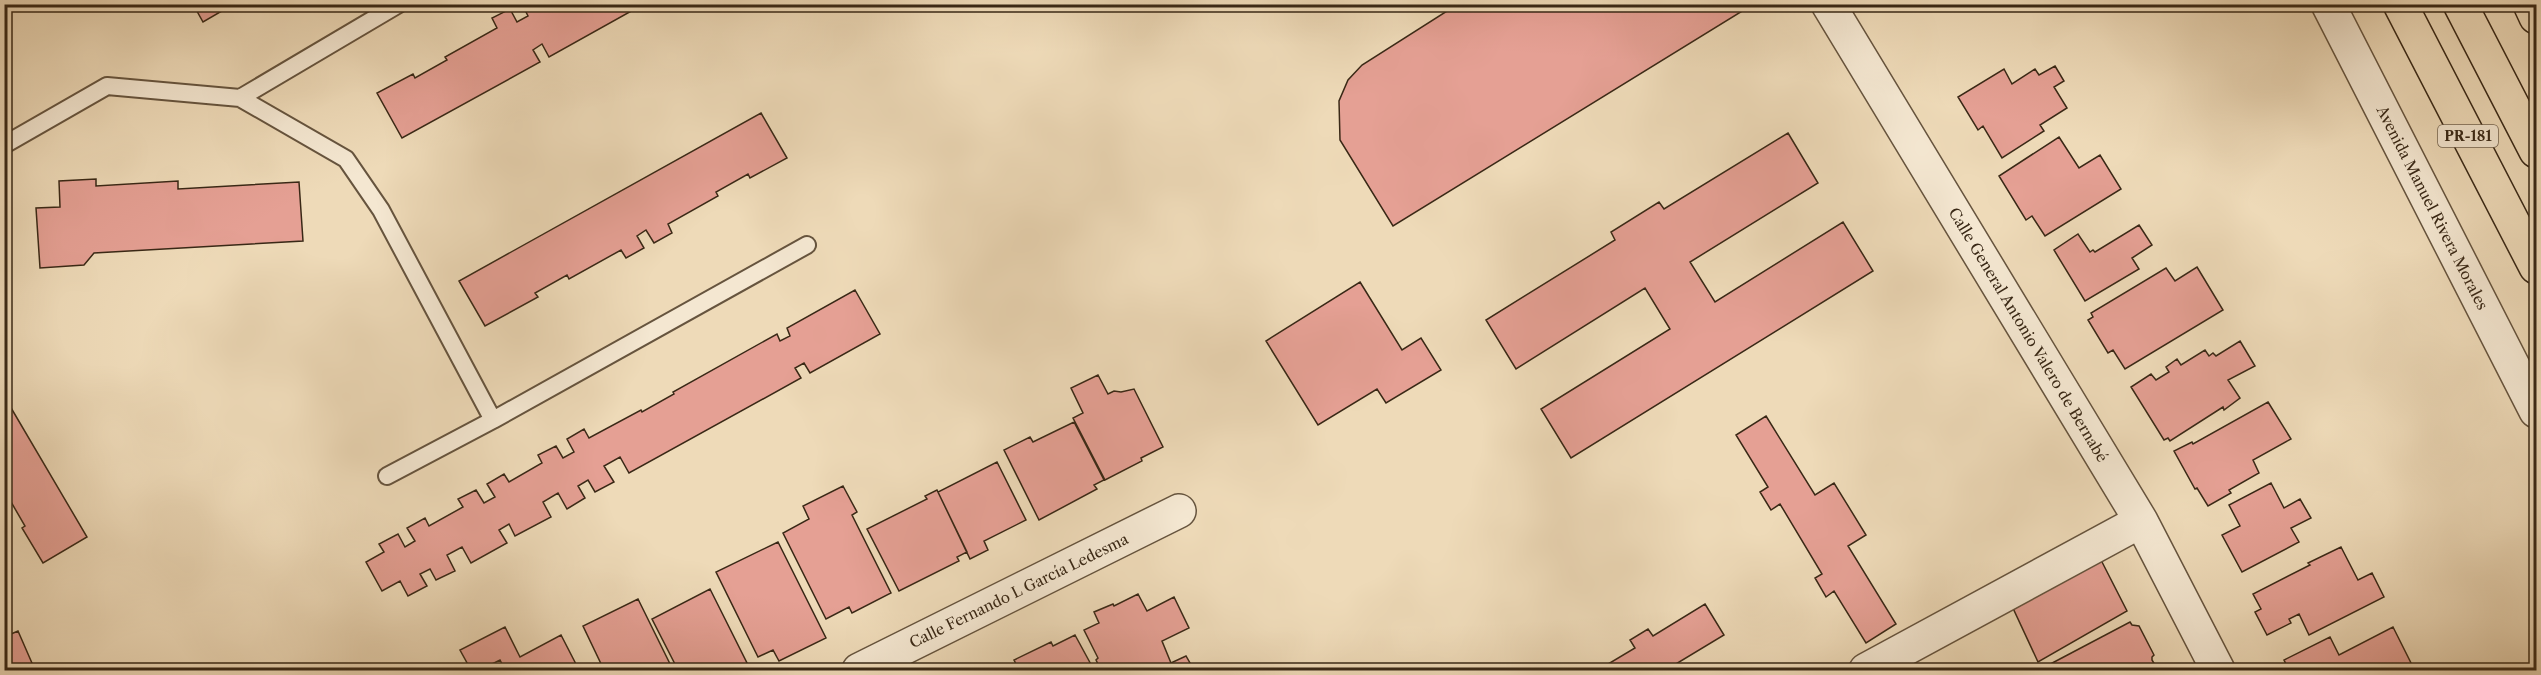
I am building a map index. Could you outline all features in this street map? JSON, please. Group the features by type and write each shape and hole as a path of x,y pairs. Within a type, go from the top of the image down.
{"highway":[{"name":"PR-181","path":"2400,4 2536,267"},
{"name":"PR-181","path":"2460,4 2536,151"},
{"path":"2530,4 2536,17"}],"street":[{"name":"Calle General Antonio Valero de Bernabé","path":"1828,4 2141,521 2218,670"},
{"name":"Avenida Manuel Rivera Morales","path":"2328,4 2536,411"},
{"name":"Calle Fernando L García Ledesma","path":"859,670 1179,511"},
{"path":"1866,670 2141,521"}],"lane":[{"path":"240,98 399,4"},
{"path":"4,145 107,86 240,98 345,159 381,210 493,420"},
{"path":"387,476 493,420 807,245"}],"building":[{"path":"193,4 234,4 203,22"},
{"path":"522,4 644,4 549,57 542,44 533,50 540,62 402,138 377,93 413,74 415,78 447,60 445,57 497,28 492,18 510,9 517,22 528,16"},
{"path":"1458,4 1741,4 1744,10 1393,226 1340,140 1339,101 1348,80 1362,65"},
{"path":"2055,66 2064,81 2054,87 2067,108 2040,125 2044,131 2002,158 1983,126 1978,130 1958,97 2004,69 2012,84 2035,69 2039,75"},
{"path":"761,113 787,158 750,178 748,174 716,192 718,196 668,224 672,233 654,243 646,230 637,236 644,248 626,258 621,250 569,279 567,275 535,293 538,297 485,326 459,281"},
{"path":"1788,133 1818,183 1690,262 1715,302 1843,222 1873,271 1571,458 1541,409 1670,329 1645,288 1516,369 1486,320 1615,240 1611,232 1659,202 1664,209"},
{"path":"2059,137 2079,168 2100,155 2121,189 2045,236 2032,216 2026,220 1999,176"},
{"path":"96,179 96,186 178,181 178,189 299,182 303,241 94,253 84,265 40,268 36,208 60,207 59,181"},
{"path":"2139,225 2152,245 2132,258 2139,269 2085,301 2054,250 2078,234 2090,252 2093,250 2095,252"},
{"path":"2197,267 2223,310 2125,369 2113,350 2108,353 2088,320 2093,317 2091,313 2166,268 2175,281"},
{"path":"1360,282 1402,350 1421,338 1441,370 1386,403 1377,389 1318,425 1266,341"},
{"path":"855,290 880,334 810,373 804,363 795,368 801,378 629,473 620,457 604,466 614,482 595,492 588,480 578,486 585,498 567,509 558,493 543,502 551,517 515,536 509,524 499,530 507,543 471,563 462,547 447,555 455,571 436,580 430,569 420,574 427,586 408,596 400,581 382,591 366,562 384,552 379,544 398,534 405,547 415,541 407,528 425,518 429,526 463,507 458,499 476,490 484,503 495,497 487,484 504,474 509,482 542,463 538,455 556,446 563,458 574,452 567,439 584,429 589,438 641,410 642,412 674,394 673,392 777,334 780,341 790,336 787,328"},
{"path":"2240,341 2255,366 2228,380 2240,398 2224,410 2223,407 2170,441 2168,438 2164,440 2131,387 2151,374 2156,380 2169,372 2166,367 2177,359 2181,365 2205,350 2209,356 2213,353 2216,356"},
{"path":"1098,375 1108,394 1114,391 1134,389 1163,447 1105,480 1073,418 1083,413 1071,388"},
{"path":"7,401 87,537 43,563 22,528 25,526 7,495 4,496 4,403"},
{"path":"2268,402 2291,439 2253,460 2259,473 2229,490 2231,493 2208,506 2197,488 2195,489 2174,451 2192,442 2193,444"},
{"path":"1766,416 1815,495 1834,483 1866,535 1848,546 1896,624 1866,643 1834,591 1826,597 1815,578 1822,574 1780,504 1771,510 1760,492 1768,487 1736,435"},
{"path":"1074,422 1104,480 1094,485 1097,489 1039,520 1004,450 1030,437 1033,442"},
{"path":"997,462 1026,520 984,541 988,550 970,559 938,492"},
{"path":"2271,483 2284,508 2300,499 2311,518 2291,528 2299,542 2242,572 2222,535 2240,526 2229,505"},
{"path":"843,486 857,512 852,515 891,593 852,613 849,607 826,619 783,533 809,519 803,506"},
{"path":"937,490 967,552 957,557 959,561 899,591 867,529 927,499 925,496"},
{"path":"778,542 826,638 779,661 773,650 758,657 716,572"},
{"path":"2341,547 2358,580 2372,573 2384,597 2309,635 2299,614 2289,619 2291,623 2267,635 2255,612 2261,609 2253,594"},
{"path":"2101,560 2127,611 2038,662 2012,606"},
{"path":"710,589 747,663 732,670 678,670 652,619"},
{"path":"1138,594 1147,611 1174,597 1189,628 1162,641 1171,663 1186,656 1194,670 1101,670 1096,660 1098,658 1084,630 1099,623 1094,612 1113,604 1114,606"},
{"path":"638,599 673,670 604,670 583,626"},
{"path":"1705,604 1724,635 1666,670 1598,670 1635,648 1630,640 1648,629 1653,636"},
{"path":"2130,622 2132,625 2139,626 2154,655 2152,660 2158,670 2039,670"},
{"path":"505,627 520,657 561,635 579,670 505,670 500,660 480,670 471,670 460,650"},
{"path":"2393,627 2413,667 2407,670 2289,670 2284,660 2330,637 2339,655"},
{"path":"18,631 35,670 4,670 4,637"},
{"path":"1075,635 1094,670 1014,670 1012,666 1016,664 1014,660 1051,642 1053,646"}]}
